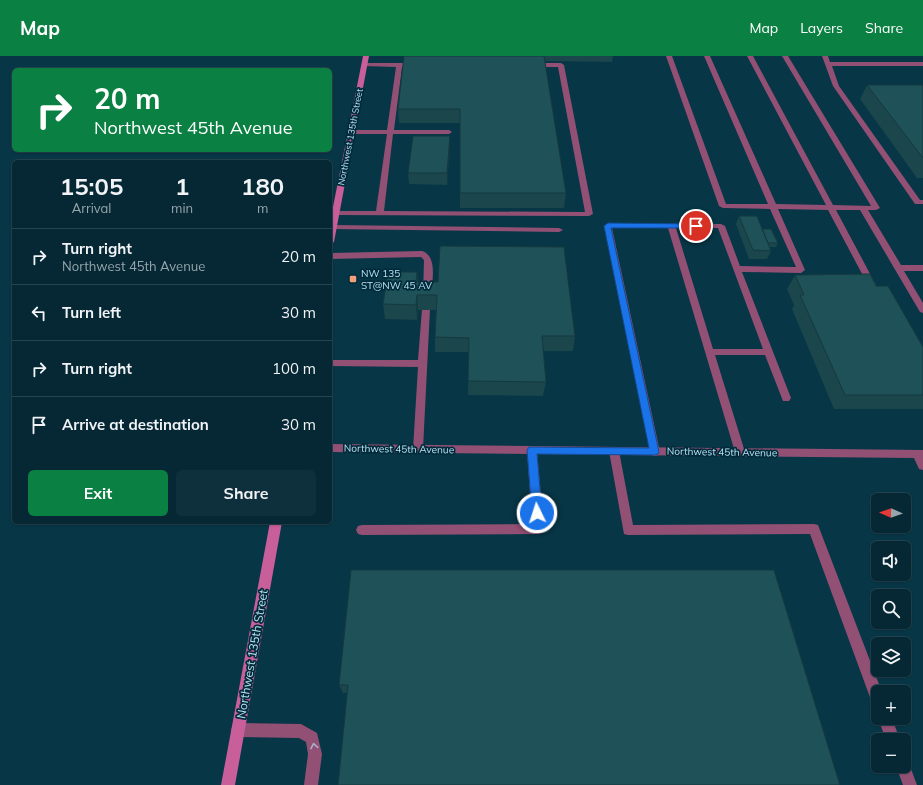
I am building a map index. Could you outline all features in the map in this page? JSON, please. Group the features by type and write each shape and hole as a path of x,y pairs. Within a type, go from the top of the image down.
{"main road":[{"name":"Northwest 135th Street","path":"332,232 366,56"},
{"name":"Northwest 135th Street","path":"228,785 276,524"}],"street":[{"path":"669,56 723,206 876,208 785,56"},
{"path":"707,56 800,270 737,269"},
{"path":"750,56 875,290"},
{"path":"825,56 836,86 918,202 923,202"},
{"path":"829,64 923,64"},
{"path":"364,65 422,65"},
{"path":"380,213 399,65"},
{"path":"336,213 589,214 561,65 522,65"},
{"path":"352,132 449,132"},
{"path":"862,208 923,310"},
{"path":"655,452 608,226 721,226 786,398"},
{"path":"671,226 740,452"},
{"path":"333,227 559,230"},
{"path":"332,256 422,254 426,256 428,260 427,297"},
{"path":"898,268 923,268"},
{"path":"418,449 426,310"},
{"path":"709,352 768,352"},
{"path":"332,363 423,364"},
{"name":"Northwest 45th Avenue","path":"332,448 920,454"},
{"path":"362,530 538,529 532,450"},
{"path":"614,451 628,530 814,529 872,685"},
{"path":"920,454 923,466"},
{"path":"238,730 301,731 312,738 316,754 312,785"},
{"path":"905,773 910,785"}],"building":[{"path":"404,56 544,56 566,193 460,193 460,109 398,109"},
{"path":"867,85 923,85 923,158"},
{"path":"413,136 450,136 447,173 408,173"},
{"path":"739,216 757,216 771,251 753,250"},
{"path":"762,229 771,229 778,243 768,243"},
{"path":"440,246 564,247 575,336 542,336 546,382 468,381 469,338 435,337 437,295 417,295 416,305 383,304 388,272 417,272 416,282 438,282"},
{"path":"870,274 876,286 888,286 923,347 923,395 845,395 800,295 804,295 795,275"},
{"path":"351,570 774,570 840,785 338,785 348,685 339,685"}],"place":[{"name":"NW 135 ST@NW 45 AV","path":"353,279"}],"route":[{"path":"537,513 532,450 655,452 608,226 696,226"}]}
